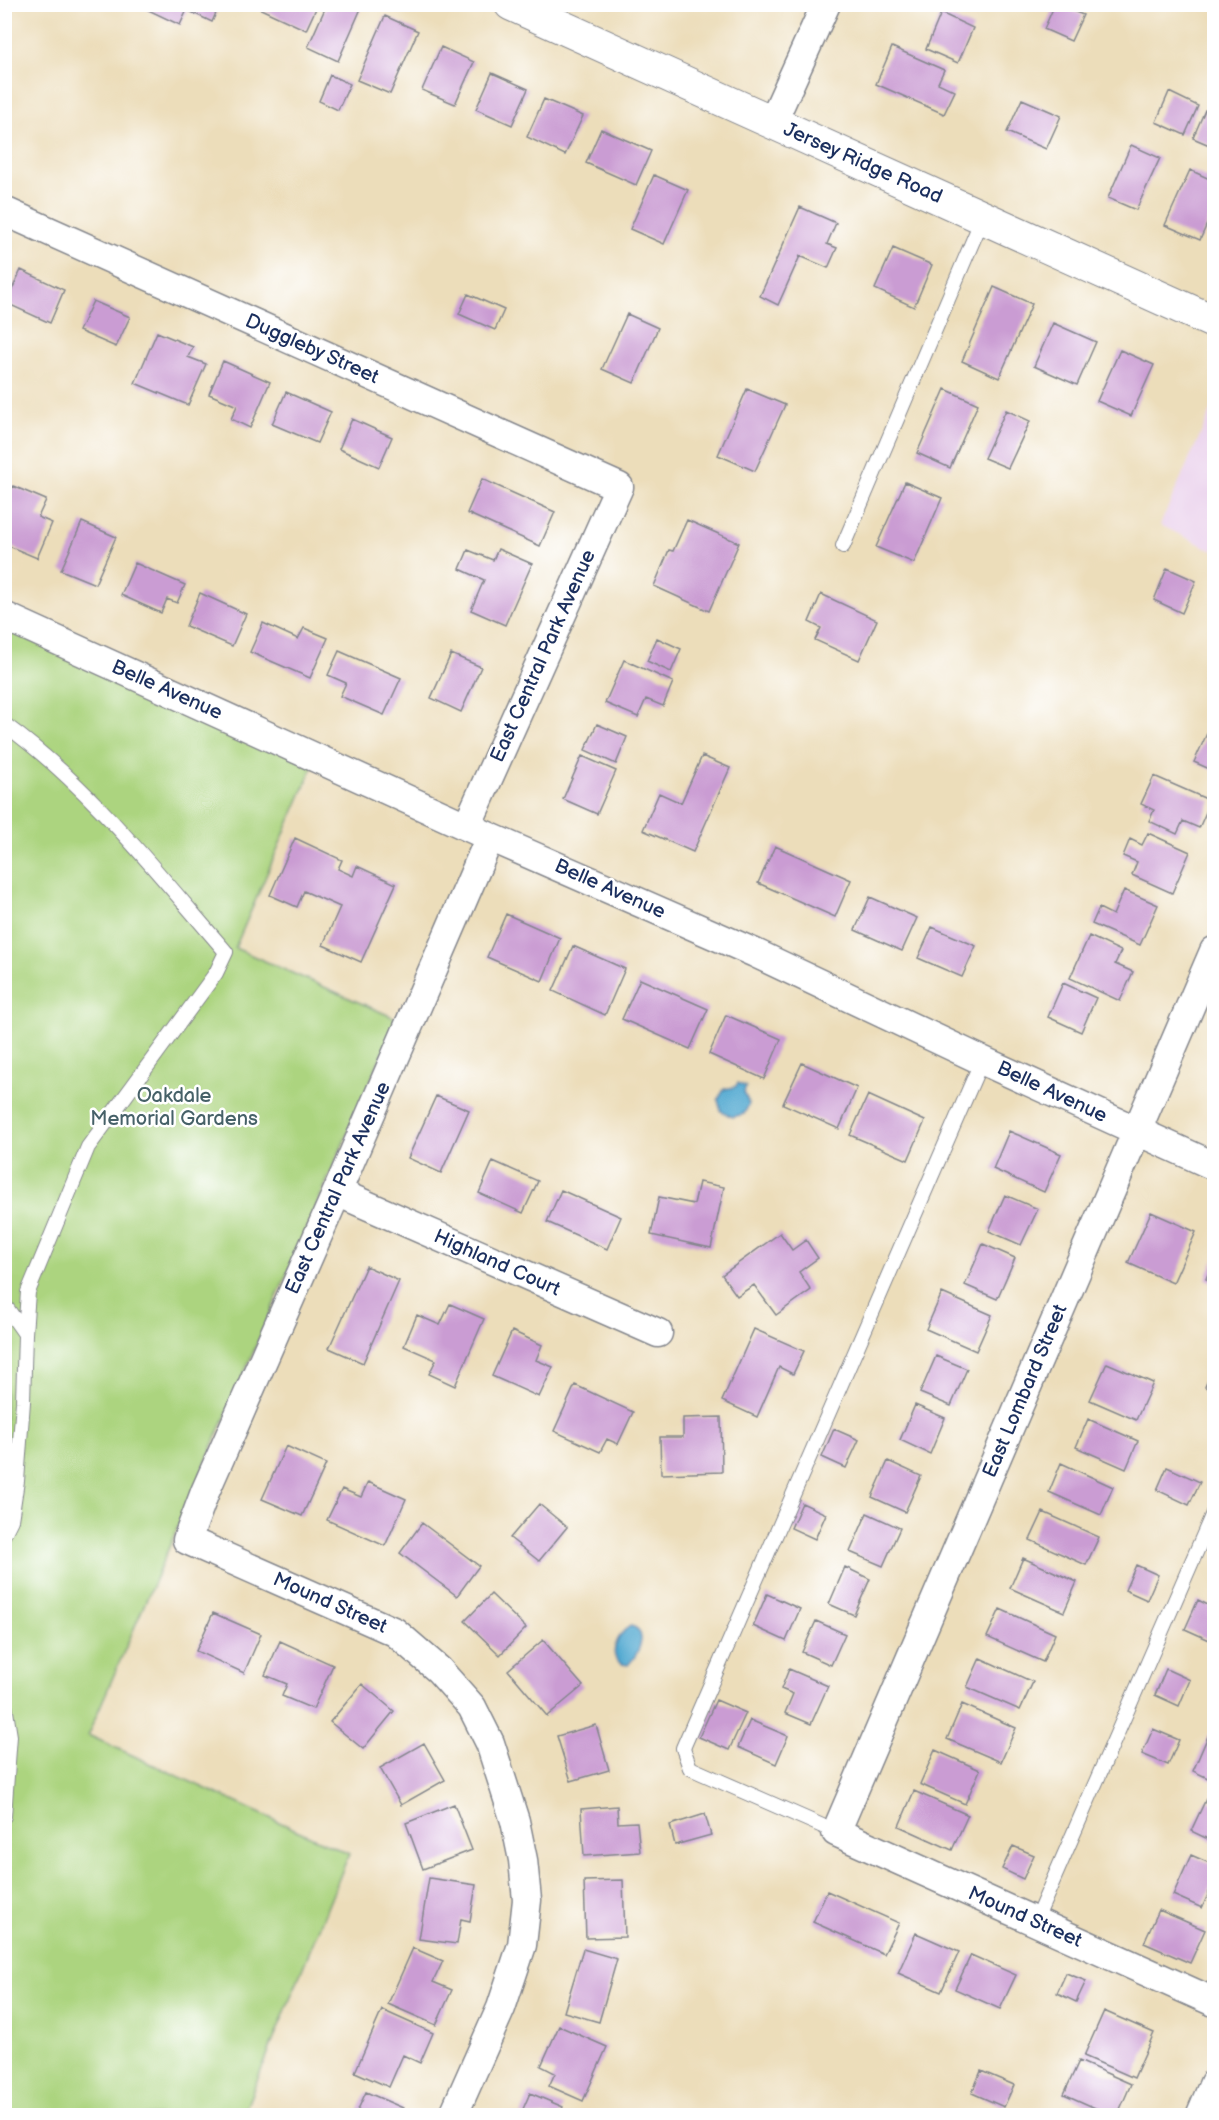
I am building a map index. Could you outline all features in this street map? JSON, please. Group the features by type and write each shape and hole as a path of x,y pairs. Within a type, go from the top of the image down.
{"street":[{"name":"Jersey Ridge Road","path":"511,4 1215,321"},
{"path":"772,123 826,4"},
{"name":"Duggleby Street","path":"4,210 619,487"},
{"name":"East Central Park Avenue","path":"187,1540 209,1481 337,1192 478,831 619,487"},
{"name":"Belle Avenue","path":"4,616 478,831 754,953 1136,1132 1215,1166"},
{"name":"East Lombard Street","path":"836,1832 1215,951"},
{"name":"Highland Court","path":"337,1192 658,1333"},
{"name":"Mound Street","path":"187,1540 395,1632 439,1670 472,1707 490,1743 515,1821 528,1900 522,1945 501,2008 453,2115"},
{"name":"Mound Street","path":"836,1832 1215,2002"},
{"path":"1200,2115 1215,2083"}],"lane":[{"path":"843,546 983,217"},
{"path":"4,724 60,770 123,834 226,952 216,973 88,1147 28,1292 23,1402 11,1478 11,1520 4,1534"},
{"path":"836,1832 690,1768 682,1748 982,1060"},
{"path":"4,1304 25,1334"},
{"path":"1035,1922 1215,1511"},
{"path":"4,1699 10,1736 4,1816"}],"shaded area":[{"path":"1214,404 1214,551 1160,525"}],"green space":[{"name":"Oakdale Memorial Gardens","path":"5,625 314,764 235,948 397,1019 88,1735 349,1854 243,2115 5,2116"}],"water":[{"path":"738,1083 746,1087 744,1092 749,1104 744,1114 732,1117 721,1111 718,1100 724,1089 735,1087"},
{"path":"631,1626 637,1629 641,1638 638,1650 628,1665 620,1663 614,1653 618,1640"}],"building":[{"path":"146,4 220,4 212,22 187,10 180,25 144,8"},
{"path":"250,4 318,4 306,30"},
{"path":"327,4 363,4 338,61 308,47"},
{"path":"1055,4 1083,15 1071,41 1044,29"},
{"path":"941,13 973,28 958,63 926,49"},
{"path":"385,16 418,31 390,94 357,80"},
{"path":"441,47 474,62 455,104 422,90"},
{"path":"892,47 944,70 938,83 955,91 944,114 876,84"},
{"path":"492,73 528,89 512,125 476,109"},
{"path":"330,75 350,84 338,110 319,101"},
{"path":"1169,92 1198,106 1185,135 1156,122"},
{"path":"544,99 583,116 565,155 527,137"},
{"path":"1022,99 1061,116 1046,149 1007,132"},
{"path":"1205,110 1214,114 1214,147 1193,138"},
{"path":"601,129 651,151 636,185 586,163"},
{"path":"1131,145 1160,158 1136,210 1108,198"},
{"path":"1190,170 1214,181 1214,208 1200,240 1165,225"},
{"path":"654,175 688,190 664,244 630,229"},
{"path":"800,207 836,223 827,244 837,248 828,268 800,256 778,305 760,296"},
{"path":"893,248 932,265 914,307 875,289"},
{"path":"21,270 64,290 50,323 6,303"},
{"path":"994,287 1032,304 999,378 962,361"},
{"path":"468,294 504,310 495,330 459,314"},
{"path":"93,301 130,317 116,347 79,331"},
{"path":"627,314 658,328 634,383 602,369"},
{"path":"1053,323 1096,342 1077,385 1034,366"},
{"path":"157,332 193,347 188,357 206,364 188,405 135,383"},
{"path":"1120,350 1154,365 1131,416 1097,401"},
{"path":"223,361 270,382 250,428 231,419 237,406 209,394"},
{"path":"747,389 785,405 755,471 718,455"},
{"path":"945,389 978,404 950,468 917,453"},
{"path":"286,392 331,412 317,443 272,424"},
{"path":"1006,410 1030,421 1008,468 984,458"},
{"path":"352,419 392,437 379,467 339,449"},
{"path":"482,479 555,512 540,546 467,513"},
{"path":"905,482 942,498 914,563 876,547"},
{"path":"13,486 46,500 38,517 52,523 37,558 4,544 4,505"},
{"path":"687,520 739,543 709,611 654,586 669,550 673,551"},
{"path":"82,522 116,537 95,584 61,570"},
{"path":"498,549 532,564 505,625 471,610 484,580 460,569 468,550 493,560"},
{"path":"135,563 185,585 177,603 167,599 161,613 121,595"},
{"path":"1167,568 1196,581 1182,613 1154,600"},
{"path":"200,593 246,614 232,646 186,626"},
{"path":"821,594 877,620 859,660 815,640 821,628 809,622"},
{"path":"263,623 298,639 304,628 328,638 310,678 250,652"},
{"path":"657,638 681,649 671,672 647,661"},
{"path":"339,651 401,678 384,715 340,696 346,683 328,675"},
{"path":"451,654 481,667 461,712 431,698"},
{"path":"624,660 673,682 663,706 646,699 638,717 605,703"},
{"path":"597,724 627,737 616,764 585,750"},
{"path":"1209,729 1214,732 1214,771 1194,762"},
{"path":"582,756 616,771 597,814 563,799"},
{"path":"702,756 730,768 693,852 643,830 659,793 681,803"},
{"path":"1154,776 1211,801 1199,828 1183,821 1177,834 1149,821 1154,810 1141,804"},
{"path":"1148,833 1190,852 1172,893 1132,875 1137,862 1123,856 1130,839 1142,845"},
{"path":"295,838 342,860 338,869 353,876 357,866 396,884 361,962 323,945 340,907 304,891 297,907 270,895"},
{"path":"775,846 851,880 835,917 758,883"},
{"path":"1124,890 1158,905 1140,945 1092,924 1099,908 1113,915"},
{"path":"870,897 917,918 902,951 855,930"},
{"path":"506,914 560,938 542,981 487,957"},
{"path":"932,927 976,946 962,977 918,958"},
{"path":"1089,936 1121,951 1115,964 1133,972 1120,1001 1070,978"},
{"path":"573,946 625,969 605,1015 553,991"},
{"path":"640,979 708,1009 690,1049 622,1019"},
{"path":"1063,983 1096,998 1081,1032 1048,1017"},
{"path":"726,1015 781,1039 764,1079 709,1054"},
{"path":"802,1063 857,1088 839,1129 783,1104"},
{"path":"868,1095 925,1121 908,1160 850,1135"},
{"path":"436,1096 469,1110 441,1173 408,1158"},
{"path":"1009,1131 1061,1154 1044,1192 993,1169"},
{"path":"493,1161 538,1181 523,1213 479,1193"},
{"path":"699,1182 724,1187 711,1248 651,1235 659,1197 694,1204"},
{"path":"561,1190 621,1217 607,1249 547,1222"},
{"path":"1005,1195 1038,1209 1021,1245 989,1231"},
{"path":"1151,1212 1196,1232 1173,1283 1128,1263"},
{"path":"780,1233 792,1250 806,1240 818,1258 799,1272 811,1290 776,1315 754,1285 737,1296 722,1275"},
{"path":"983,1244 1015,1258 997,1299 965,1285"},
{"path":"1214,1259 1214,1283 1206,1279"},
{"path":"366,1266 399,1281 363,1363 329,1348"},
{"path":"942,1293 992,1315 976,1351 926,1329"},
{"path":"450,1304 484,1319 455,1386 429,1374 436,1360 404,1346 417,1315 440,1325"},
{"path":"754,1329 804,1351 793,1374 779,1367 757,1417 722,1401"},
{"path":"512,1331 542,1345 536,1360 553,1367 539,1397 492,1376"},
{"path":"936,1356 967,1369 951,1406 920,1393"},
{"path":"1107,1363 1153,1383 1136,1420 1090,1400"},
{"path":"1214,1365 1214,1392 1205,1387"},
{"path":"575,1385 633,1412 618,1444 607,1439 600,1452 554,1431"},
{"path":"915,1405 945,1418 930,1454 900,1440"},
{"path":"721,1417 722,1472 661,1474 660,1437 683,1437 683,1418"},
{"path":"1088,1419 1138,1441 1126,1469 1076,1447"},
{"path":"834,1429 859,1440 846,1468 822,1457"},
{"path":"286,1446 326,1464 302,1516 262,1499"},
{"path":"888,1461 921,1476 905,1512 872,1497"},
{"path":"1061,1463 1113,1487 1101,1515 1049,1492"},
{"path":"1167,1467 1200,1482 1189,1505 1157,1490"},
{"path":"368,1482 406,1499 385,1546 327,1520 342,1489 361,1497"},
{"path":"802,1503 826,1514 815,1539 791,1528"},
{"path":"539,1504 567,1527 539,1561 510,1538"},
{"path":"1043,1512 1099,1537 1086,1565 1030,1540"},
{"path":"867,1513 900,1528 883,1566 850,1552"},
{"path":"422,1523 479,1566 457,1596 400,1553"},
{"path":"1023,1558 1077,1582 1064,1612 1010,1588"},
{"path":"1136,1565 1158,1575 1147,1600 1125,1590"},
{"path":"845,1567 870,1579 854,1615 829,1604"},
{"path":"491,1594 526,1628 500,1655 465,1621"},
{"path":"767,1594 800,1609 786,1641 753,1626"},
{"path":"1198,1600 1214,1608 1214,1642 1185,1629"},
{"path":"1000,1609 1055,1634 1043,1662 987,1637"},
{"path":"213,1613 261,1634 244,1673 196,1651"},
{"path":"816,1621 845,1634 831,1665 802,1652"},
{"path":"543,1640 583,1686 547,1716 508,1670"},
{"path":"280,1641 333,1665 313,1709 282,1696 287,1684 265,1675"},
{"path":"980,1658 1033,1682 1020,1710 967,1687"},
{"path":"789,1669 828,1686 811,1724 785,1713 793,1694 781,1689"},
{"path":"1166,1669 1190,1680 1179,1706 1155,1695"},
{"path":"362,1684 394,1711 363,1749 330,1722"},
{"path":"716,1700 746,1713 729,1750 699,1737"},
{"path":"962,1704 1016,1728 1001,1762 947,1739"},
{"path":"750,1720 788,1736 776,1764 738,1747"},
{"path":"596,1725 609,1770 571,1781 557,1736"},
{"path":"1153,1729 1179,1740 1168,1765 1142,1754"},
{"path":"1209,1734 1214,1736 1214,1781 1193,1771"},
{"path":"424,1743 445,1780 401,1805 380,1768"},
{"path":"935,1750 980,1770 965,1804 920,1784"},
{"path":"914,1791 968,1815 952,1850 899,1826"},
{"path":"1206,1799 1214,1803 1214,1842 1191,1831"},
{"path":"454,1804 472,1850 423,1869 406,1823"},
{"path":"617,1806 618,1823 637,1822 640,1852 584,1856 581,1809"},
{"path":"705,1814 711,1835 675,1845 670,1825"},
{"path":"1013,1846 1034,1855 1023,1879 1002,1869"},
{"path":"1191,1855 1214,1865 1214,1881 1202,1908 1173,1895"},
{"path":"429,1878 476,1885 470,1921 461,1919 457,1944 419,1939"},
{"path":"623,1880 625,1937 586,1938 584,1881"},
{"path":"827,1891 899,1923 884,1954 813,1922"},
{"path":"1159,1910 1205,1930 1190,1963 1144,1943"},
{"path":"916,1933 959,1952 941,1992 898,1973"},
{"path":"413,1948 443,1961 433,1982 452,1990 436,2025 388,2004"},
{"path":"583,1949 617,1959 599,2022 564,2012"},
{"path":"971,1955 1016,1975 1000,2009 955,1989"},
{"path":"1066,1973 1086,1981 1076,2002 1057,1993"},
{"path":"382,2010 433,2033 420,2063 403,2055 389,2087 355,2072"},
{"path":"1104,2011 1154,2033 1134,2078 1084,2056"},
{"path":"559,2026 607,2047 583,2101 549,2086 555,2073 541,2066"},
{"path":"1079,2061 1131,2084 1117,2116 1064,2094"},
{"path":"981,2071 1014,2085 1004,2107 972,2093"},
{"path":"366,2092 403,2108 400,2116 355,2116"},
{"path":"530,2093 563,2107 559,2116 520,2116"}]}
